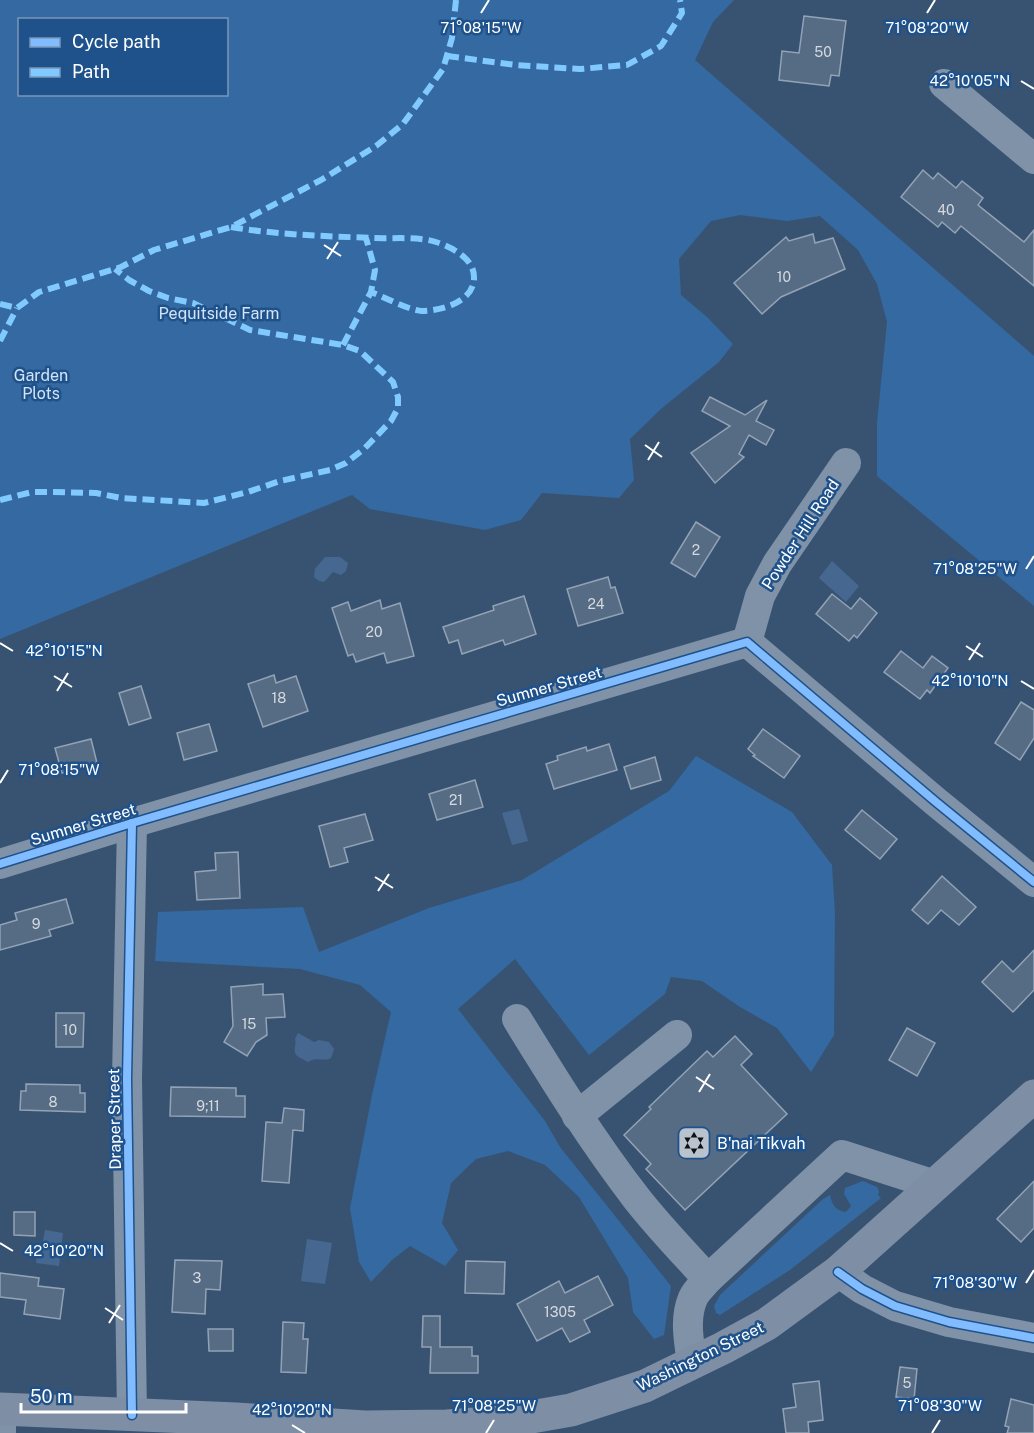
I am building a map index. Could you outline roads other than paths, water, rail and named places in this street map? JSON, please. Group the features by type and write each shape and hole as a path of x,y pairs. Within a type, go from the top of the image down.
{"main road":[{"name":"Washington Street","path":"1,1417 132,1415 447,1429 571,1410 645,1386 767,1323 838,1272 1034,1096"}],"street":[{"path":"944,84 1034,159"},
{"name":"Powder Hill Road","path":"747,642 760,596 777,564 846,463"},
{"path":"747,642 1034,882"},
{"name":"Sumner Street","path":"0,864 747,642"},
{"name":"Draper Street","path":"132,823 127,1079 132,1415"},
{"path":"517,1019 577,1116 639,1201 708,1279"},
{"path":"577,1116 676,1035"},
{"path":"692,1363 687,1335 688,1319 694,1297 708,1279 842,1155 935,1185"},
{"path":"838,1272 862,1289 895,1306 949,1322 1034,1338"}],"place":[{"name":"B'nai Tikvah","path":"694,1143"}],"park label":[{"name":"Pequitside Farm","path":"219,313"},
{"name":"Garden Plots","path":"41,384"}]}
